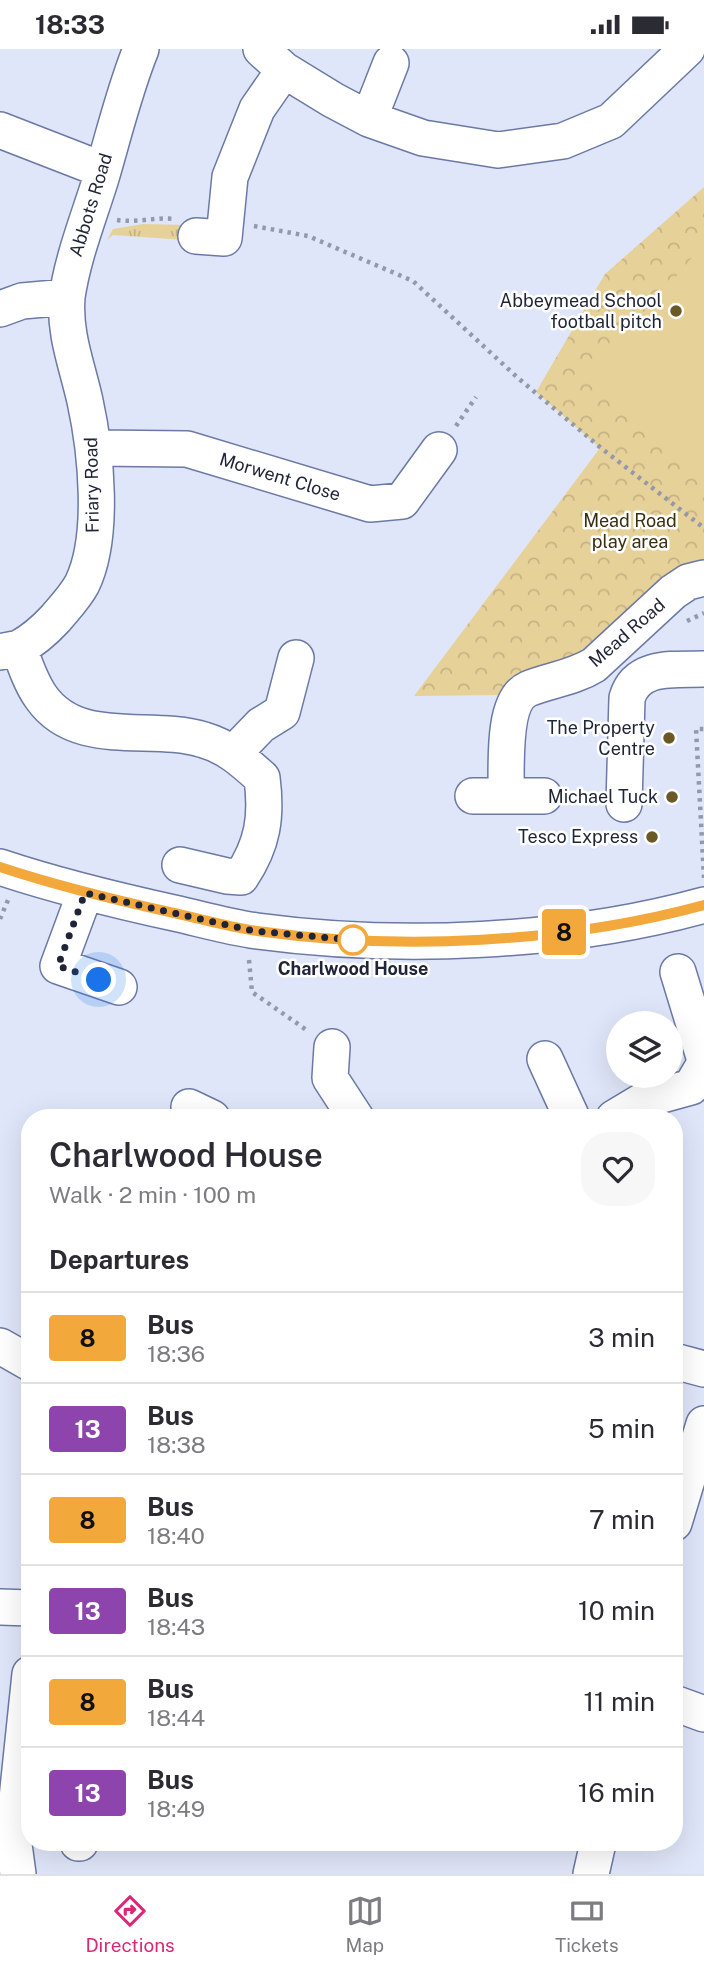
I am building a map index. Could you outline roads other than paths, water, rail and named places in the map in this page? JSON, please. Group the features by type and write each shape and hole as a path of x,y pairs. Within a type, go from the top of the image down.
{"street":[{"name":"Abbots Road","path":"67,297 73,266 124,93 141,49"},
{"path":"223,238 230,177 257,109 272,59 333,100 369,119 423,138 498,151 563,141 611,121 687,49"},
{"path":"369,119 391,63"},
{"path":"0,130 103,170"},
{"path":"0,309 22,301 67,297"},
{"name":"Friary Road","path":"9,650 42,633 75,597 87,571 94,535 94,448 85,398 67,331 67,297"},
{"name":"Morwent Close","path":"94,448 187,449 370,505 402,501 439,450"},
{"name":"Mead Road","path":"544,796 490,796 515,698 526,690 568,678 588,669 673,592 688,582 704,578"},
{"path":"9,650 42,700 72,723 97,730 150,732 201,739 234,753 262,778 265,822 254,859 241,877 227,877 180,865"},
{"path":"234,753 261,725 282,712 296,658"},
{"path":"624,804 627,698 630,689 643,675 654,671 704,669"},
{"path":"0,867 85,893 254,931 368,941 439,941 563,932 662,916 698,893"},
{"path":"85,893 58,966 119,987"},
{"path":"628,1109 643,1100 701,1076 678,972"},
{"path":"332,1047 330,1078 350,1109"},
{"path":"545,1059 568,1109"},
{"path":"0,1346 21,1358"},
{"path":"683,1363 704,1369"},
{"path":"683,1506 696,1482 704,1424"},
{"path":"0,1607 21,1608"},
{"path":"683,1706 704,1714"},
{"path":"18,1874 14,1837 21,1783"},
{"path":"591,1874 596,1851"}],"place":[{"name":"Abbeymead School football pitch","path":"676,311"},
{"name":"The Property Centre","path":"669,738"},
{"name":"Michael Tuck","path":"672,797"},
{"name":"Tesco Express","path":"652,837"},
{"name":"Charlwood House","path":"353,940"}],"park label":[{"name":"Mead Road play area","path":"630,532"}]}
